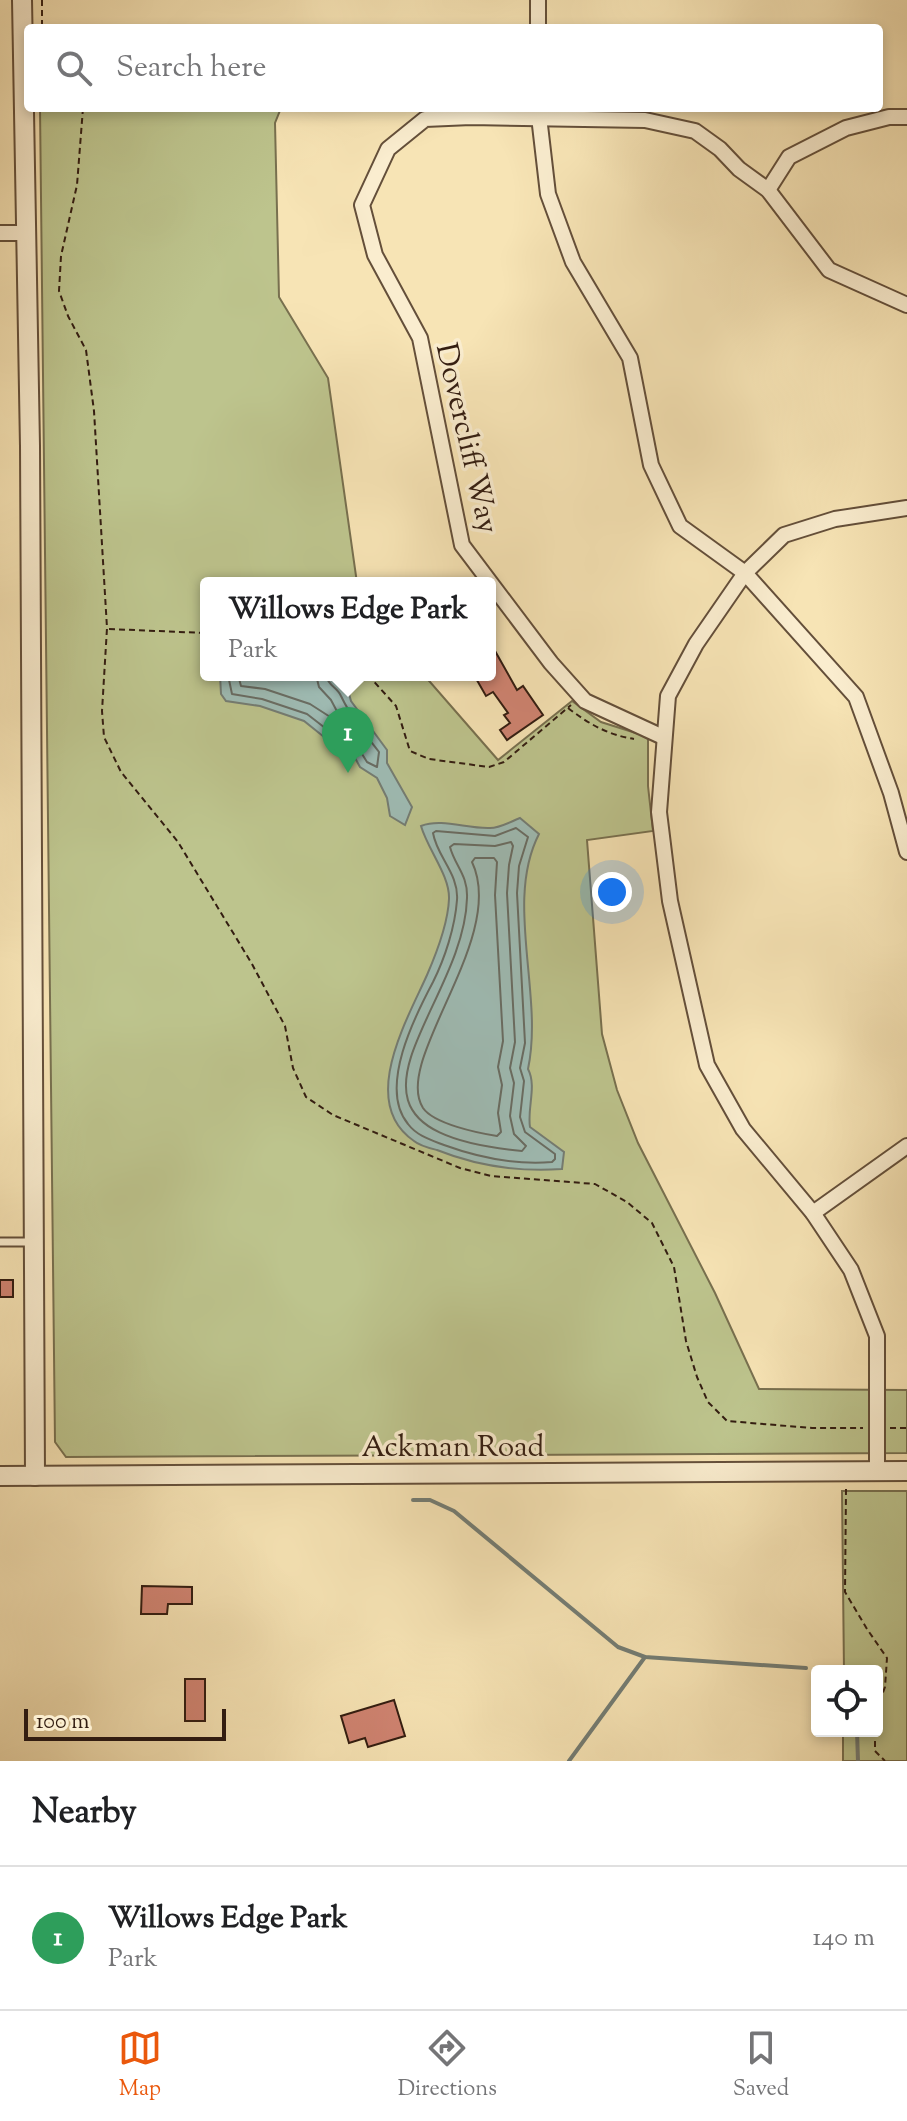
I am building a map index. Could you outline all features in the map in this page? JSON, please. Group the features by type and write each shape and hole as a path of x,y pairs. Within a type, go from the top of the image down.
{"street":[{"path":"22,0 30,460 35,1476"},
{"path":"538,0 538,24"},
{"path":"538,113 548,194 573,262 630,358 651,465 680,526 745,573 856,697 891,793 907,852"},
{"name":"Dovercliff Way","path":"486,577 462,545 420,338 375,255 362,205 388,149 425,119 538,113 645,120 695,131 768,190 829,270 907,305"},
{"path":"768,190 789,157 846,128 889,117 907,117"},
{"path":"0,233 25,233"},
{"path":"877,1471 877,1336 851,1270 813,1213 743,1129 707,1065 670,901 659,812 668,696 696,644 745,573 784,535 835,519 907,508"},
{"name":"Dovercliff Way","path":"496,590 551,663 585,701 663,737"},
{"path":"813,1213 907,1146"},
{"name":"Ackman Road","path":"0,1476 907,1471"}],"lane":[{"path":"0,1242 34,1242"}],"path":[{"path":"42,0 42,24"},
{"path":"83,112 77,185 61,256 59,291 86,350 94,411 107,628 102,711 104,737 121,772 178,842 252,964 285,1026 293,1068 306,1097 333,1115 460,1168 491,1176 595,1184 627,1202 652,1223 674,1267 686,1341 697,1377 708,1402 727,1421 812,1428 907,1428"},
{"path":"107,628 200,633"},
{"path":"373,681 396,706 410,751 429,759 489,767 504,762 580,696"},
{"path":"567,708 591,726 618,737 633,739"},
{"path":"846,1472 845,1592 887,1658 883,1692"},
{"path":"875,1737 875,1761"},
{"path":"875,1751 885,1761"}],"green space":[{"path":"40,112 279,112 275,123 279,297 328,378 356,577 200,577 200,681 429,681 498,760 572,701 601,722 648,739 648,786 653,831 587,840 602,1034 617,1090 638,1143 715,1293 759,1389 907,1390 907,1453 66,1457 55,1442"},
{"path":"842,1491 907,1491 907,1761 843,1761 843,1737 883,1737 883,1665 844,1665"}],"water":[{"path":"220,681 338,681 348,690 351,701 387,750 387,763 412,807 405,825 390,816 387,798 377,778 360,767 349,747 324,737 304,721 260,706 226,701 221,694"},
{"path":"520,818 539,834 529,861 524,919 532,1011 528,1069 532,1083 530,1127 564,1152 562,1169 498,1167 425,1147 398,1125 390,1105 388,1084 392,1061 399,1037 438,947 449,899 446,881 421,826 446,823 494,828"}],"building":[{"path":"496,653 517,690 523,686 543,715 507,740 500,730 510,723 504,715 508,713 493,692 486,696 477,681 496,681"},
{"path":"0,1280 13,1280 13,1297 0,1297"},
{"path":"142,1586 192,1587 192,1604 168,1604 167,1614 141,1614"},
{"path":"185,1679 205,1679 205,1721 185,1721"},
{"path":"394,1700 405,1736 368,1747 365,1738 349,1743 341,1716"}],"waterway":[{"path":"413,1500 430,1500 454,1511 618,1647 645,1657 806,1668"},
{"path":"569,1761 645,1657"},
{"path":"857,1737 858,1761"}],"place":[{"name":"Willows Edge Park","path":"348,773"}]}
